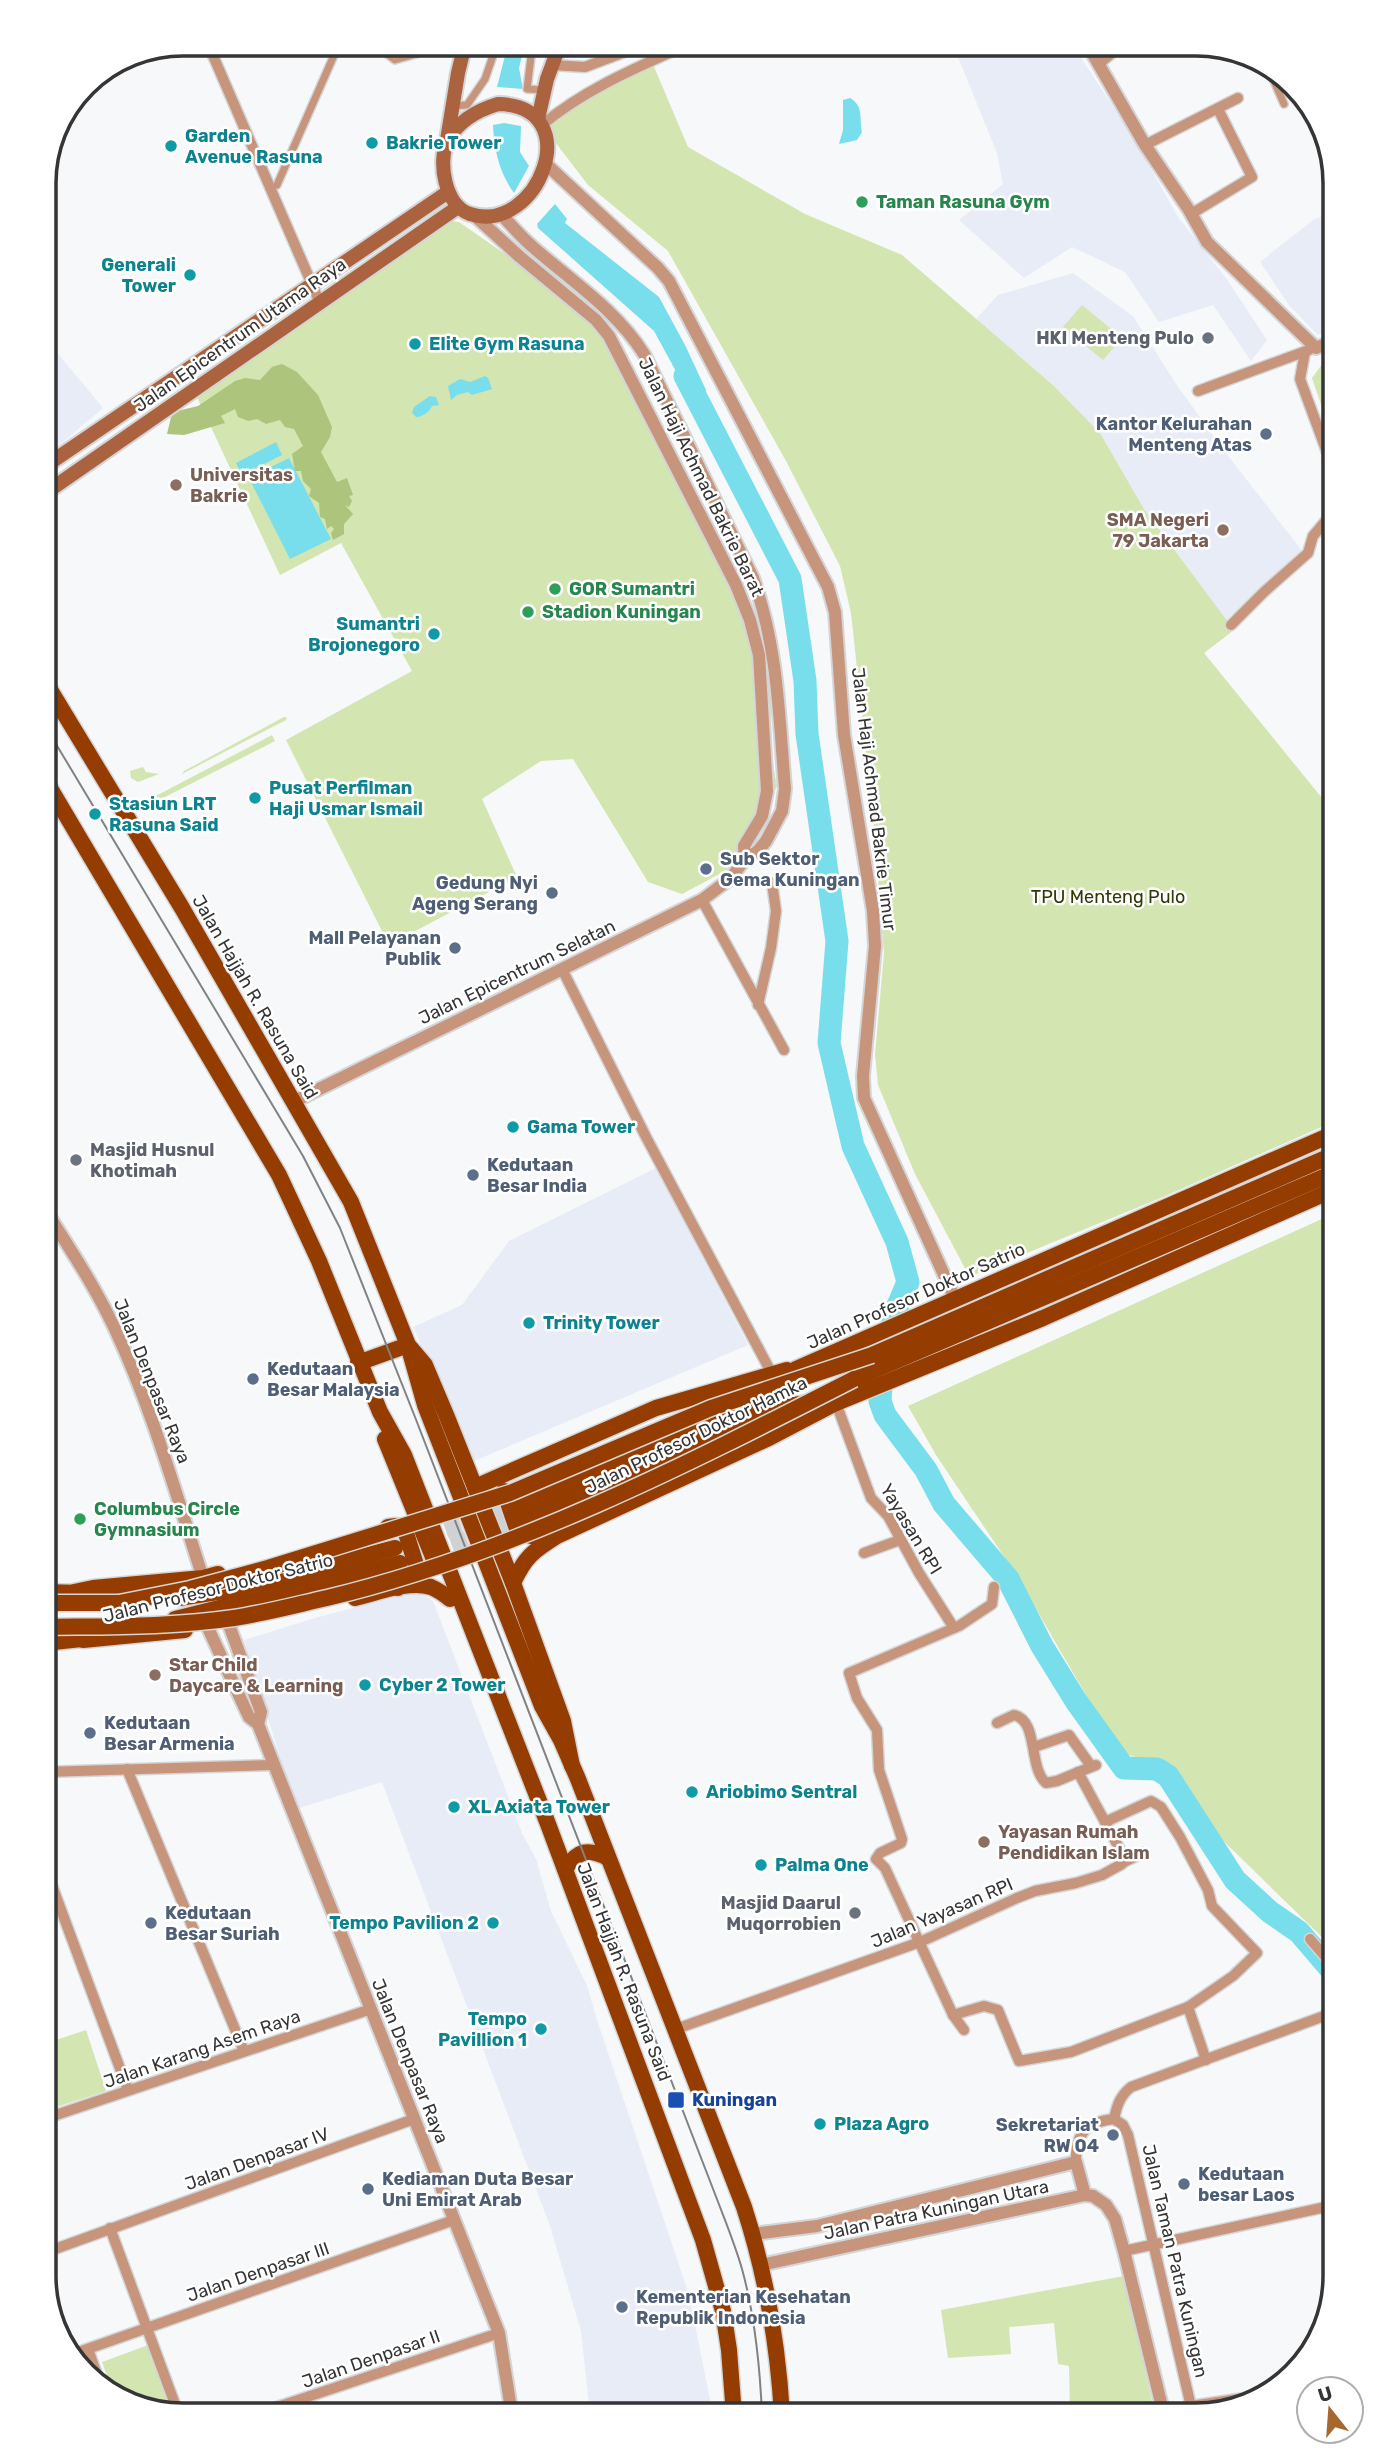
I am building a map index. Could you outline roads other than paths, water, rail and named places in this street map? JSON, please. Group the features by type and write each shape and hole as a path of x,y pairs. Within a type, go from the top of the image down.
{"main road":[{"path":"462,56 443,156 447,191 458,208 475,216 500,213 517,205 527,197 547,165 548,153 540,122 545,90 555,56"},
{"path":"447,142 465,119 483,108 498,104 523,107 540,122"},
{"name":"Jalan Epicentrum Utama Raya","path":"56,459 447,191"},
{"name":"Jalan Epicentrum Utama Raya","path":"56,486 458,208"},
{"name":"Jalan Hajjah R. Rasuna Said","path":"56,700 182,908 351,1202 408,1345 425,1405 542,1706 572,1766 676,2029 753,2234 778,2356 781,2403"},
{"name":"Jalan Hajjah R. Rasuna Said","path":"56,798 279,1175 319,1261 358,1363 380,1412 404,1455 504,1708 678,2168 713,2271 723,2311 733,2403"},
{"name":"Jalan Profesor Doktor Satrio","path":"1323,1138 796,1368 746,1403 520,1512 777,1405 836,1403 1043,1318 1323,1194"},
{"name":"Jalan Profesor Doktor Hamka","path":"56,1603 119,1603 190,1589 292,1561 510,1493 711,1408 872,1355 1323,1159"},
{"name":"Jalan Profesor Doktor Hamka","path":"56,1627 184,1624 236,1618 385,1584 521,1537 717,1449 854,1379 1323,1177"},
{"path":"358,1363 408,1345"},
{"name":"Jalan Hajjah R. Rasuna Said","path":"408,1345 425,1366 513,1583 563,1721 572,1766"},
{"path":"475,1487 656,1408 796,1368"},
{"path":"513,1583 522,1563 532,1551 557,1536 769,1438 836,1403"},
{"name":"Jalan Hajjah R. Rasuna Said","path":"380,1412 385,1439 484,1682 504,1708"},
{"path":"513,1471 503,1488 517,1532 538,1538 557,1536"},
{"path":"384,1528 401,1516 407,1493"},
{"path":"74,1592 203,1578 396,1526 405,1530 417,1567 411,1577 398,1588"},
{"name":"Jalan Profesor Doktor Satrio","path":"56,1592 157,1600 237,1589 397,1555 207,1612 83,1640 56,1642"},
{"path":"83,1640 251,1623 398,1588 431,1587 450,1599"},
{"path":"565,1869 576,1855 583,1851 598,1853 608,1858"}],"street":[{"path":"213,56 320,303"},
{"path":"277,185 334,56"},
{"path":"390,56 395,60 409,56"},
{"path":"452,106 467,105 485,79 494,56"},
{"path":"531,56 527,89 545,90"},
{"path":"552,65 585,67 614,56"},
{"path":"540,122 589,92 664,56"},
{"path":"1095,56 1145,145 1207,242 1310,350"},
{"path":"1100,63 1108,56"},
{"path":"1274,82 1284,104"},
{"path":"1145,145 1238,98"},
{"path":"1191,214 1252,177 1218,109"},
{"name":"Jalan Haji Achmad Bakrie Timur","path":"547,165 658,268 668,281 828,587 835,612 844,735 875,932 863,1076 864,1098 955,1299"},
{"name":"Jalan Haji Achmad Bakrie Barat","path":"475,216 596,320 604,330 620,354 744,603 759,655 767,791 762,816 744,846 745,859 758,851 766,841 782,811 785,789 770,631 753,578 643,354 630,333 565,273 531,246 500,213"},
{"path":"604,330 617,319"},
{"path":"1198,391 1323,345"},
{"path":"1310,350 1300,379 1323,441"},
{"path":"1231,625 1308,553 1314,536 1323,525"},
{"path":"760,677 776,676"},
{"path":"751,833 766,841"},
{"name":"Jalan Epicentrum Selatan","path":"293,1102 702,900 731,878 745,859"},
{"path":"758,1005 776,911 772,883"},
{"path":"702,900 784,1050"},
{"path":"562,969 646,1137 772,1374"},
{"name":"Jalan Denpasar Raya","path":"56,1227 87,1276 114,1329 164,1452 203,1578"},
{"name":"Yayasan RPI","path":"836,1403 871,1498 888,1516 954,1628"},
{"path":"864,1553 901,1540"},
{"path":"964,2030 953,2015 885,1868 876,1859 880,1853 901,1843 902,1839 879,1770 877,1730 857,1698 849,1673 954,1628 992,1604 994,1587"},
{"name":"Jalan Denpasar Raya","path":"229,1625 261,1712 258,1724"},
{"name":"Jalan Denpasar Raya","path":"208,1629 249,1717 258,1724 275,1765 499,2333 510,2403"},
{"path":"998,1723 1008,1717 1019,1716 1028,1729 1034,1747 1037,1772 1043,1781 1053,1783 1093,1765 1069,1735 1034,1747"},
{"path":"56,1772 275,1765"},
{"path":"127,1769 244,2051"},
{"path":"1078,1772 1124,1857 1124,1862"},
{"path":"953,2015 984,2006 998,2010 1019,2061 1071,2052 1188,2007 1233,1976 1257,1953 1212,1906 1180,1837 1161,1807 1151,1801 1105,1822"},
{"name":"Jalan Yayasan RPI","path":"676,2029 920,1942 1035,1891 1102,1875 1143,1853"},
{"path":"56,1896 128,2090"},
{"path":"1310,1939 1323,1954"},
{"path":"1188,2007 1206,2060"},
{"name":"Jalan Karang Asem Raya","path":"56,2115 371,2009"},
{"path":"1161,2403 1125,2251 1111,2212 1099,2200 1085,2195 1076,2162 1075,2146 1080,2135 1091,2125 1114,2119 1123,2093 1131,2087 1323,2016"},
{"name":"Jalan Denpasar IV","path":"56,2248 414,2119"},
{"name":"Jalan Taman Patra Kuningan","path":"1114,2119 1123,2125 1128,2135 1190,2403"},
{"name":"Jalan Patra Kuningan Utara","path":"753,2234 817,2226 1076,2162"},
{"name":"Jalan Patra Kuningan Utara","path":"761,2265 1085,2195"},
{"path":"1125,2251 1155,2247 1323,2208"},
{"name":"Jalan Denpasar III","path":"80,2352 454,2220"},
{"path":"110,2228 175,2403"},
{"name":"Jalan Denpasar II","path":"290,2403 499,2333"},
{"path":"88,2349 94,2368"}],"water":[{"path":"505,56 522,56 519,68 523,89 497,87"},
{"path":"850,98 859,109 862,132 857,140 839,144 843,130 843,100"},
{"path":"504,123 521,126 520,152 529,166 514,193 501,169 495,143 493,125"},
{"path":"555,204 567,219 565,223 659,297 706,390 696,408 654,331 538,228 537,224"},
{"path":"485,376 492,389 472,395 468,392 451,400 448,386 460,379 470,382"},
{"path":"430,396 436,397 439,405 432,406 426,414 416,417 412,413 414,407"},
{"path":"276,442 282,455 242,475 236,463"},
{"path":"289,458 331,539 290,559 249,478"}],"waterway":[{"path":"685,376 790,579 805,681 807,734 837,941 829,1043 853,1146 897,1242 908,1282 892,1320"},
{"path":"881,1387 880,1401 885,1415 926,1470 944,1504 1008,1579 1042,1646 1076,1701 1124,1768 1157,1769 1168,1776 1235,1880 1270,1912 1299,1932 1323,1960"}],"tunnel":[{"path":"423,1538 517,1505"},
{"path":"429,1553 522,1519"}],"tram line":[{"path":"56,744 303,1156 340,1228 735,2246 754,2323 761,2403"}],"place":[{"name":"Bakrie Tower","path":"372,143"},
{"name":"Garden Avenue Rasuna","path":"171,146"},
{"name":"Taman Rasuna Gym","path":"862,202"},
{"name":"Generali Tower","path":"190,275"},
{"name":"HKI Menteng Pulo","path":"1208,338"},
{"name":"Elite Gym Rasuna","path":"415,344"},
{"name":"Kantor Kelurahan Menteng Atas","path":"1266,434"},
{"name":"Universitas Bakrie","path":"176,485"},
{"name":"SMA Negeri 79 Jakarta","path":"1223,530"},
{"name":"GOR Sumantri","path":"555,589"},
{"name":"Stadion Kuningan","path":"528,612"},
{"name":"Sumantri Brojonegoro","path":"434,634"},
{"name":"Pusat Perfilman Haji Usmar Ismail","path":"255,798"},
{"name":"Stasiun LRT Rasuna Said","path":"95,814"},
{"name":"Sub Sektor Gema Kuningan","path":"706,869"},
{"name":"Gedung Nyi Ageng Serang","path":"552,893"},
{"name":"Mall Pelayanan Publik","path":"455,948"},
{"name":"Gama Tower","path":"513,1127"},
{"name":"Masjid Husnul Khotimah","path":"76,1160"},
{"name":"Kedutaan Besar India","path":"473,1175"},
{"name":"Trinity Tower","path":"529,1323"},
{"name":"Kedutaan Besar Malaysia","path":"253,1379"},
{"name":"Columbus Circle Gymnasium","path":"80,1519"},
{"name":"Star Child Daycare & Learning","path":"155,1675"},
{"name":"Cyber 2 Tower","path":"365,1685"},
{"name":"Kedutaan Besar Armenia","path":"90,1733"},
{"name":"Ariobimo Sentral","path":"692,1792"},
{"name":"XL Axiata Tower","path":"454,1807"},
{"name":"Yayasan Rumah Pendidikan Islam","path":"984,1842"},
{"name":"Palma One","path":"761,1865"},
{"name":"Masjid Daarul Muqorrobien","path":"855,1913"},
{"name":"Kedutaan Besar Suriah","path":"151,1923"},
{"name":"Tempo Pavilion 2","path":"493,1923"},
{"name":"Tempo Pavillion 1","path":"541,2029"},
{"name":"Kuningan","path":"676,2100"},
{"name":"Plaza Agro","path":"820,2124"},
{"name":"Sekretariat RW 04","path":"1113,2135"},
{"name":"Kedutaan besar Laos","path":"1184,2184"},
{"name":"Kediaman Duta Besar Uni Emirat Arab","path":"368,2189"},
{"name":"Kementerian Kesehatan Republik Indonesia","path":"622,2307"}],"park label":[{"name":"TPU Menteng Pulo","path":"1108,897"}]}
